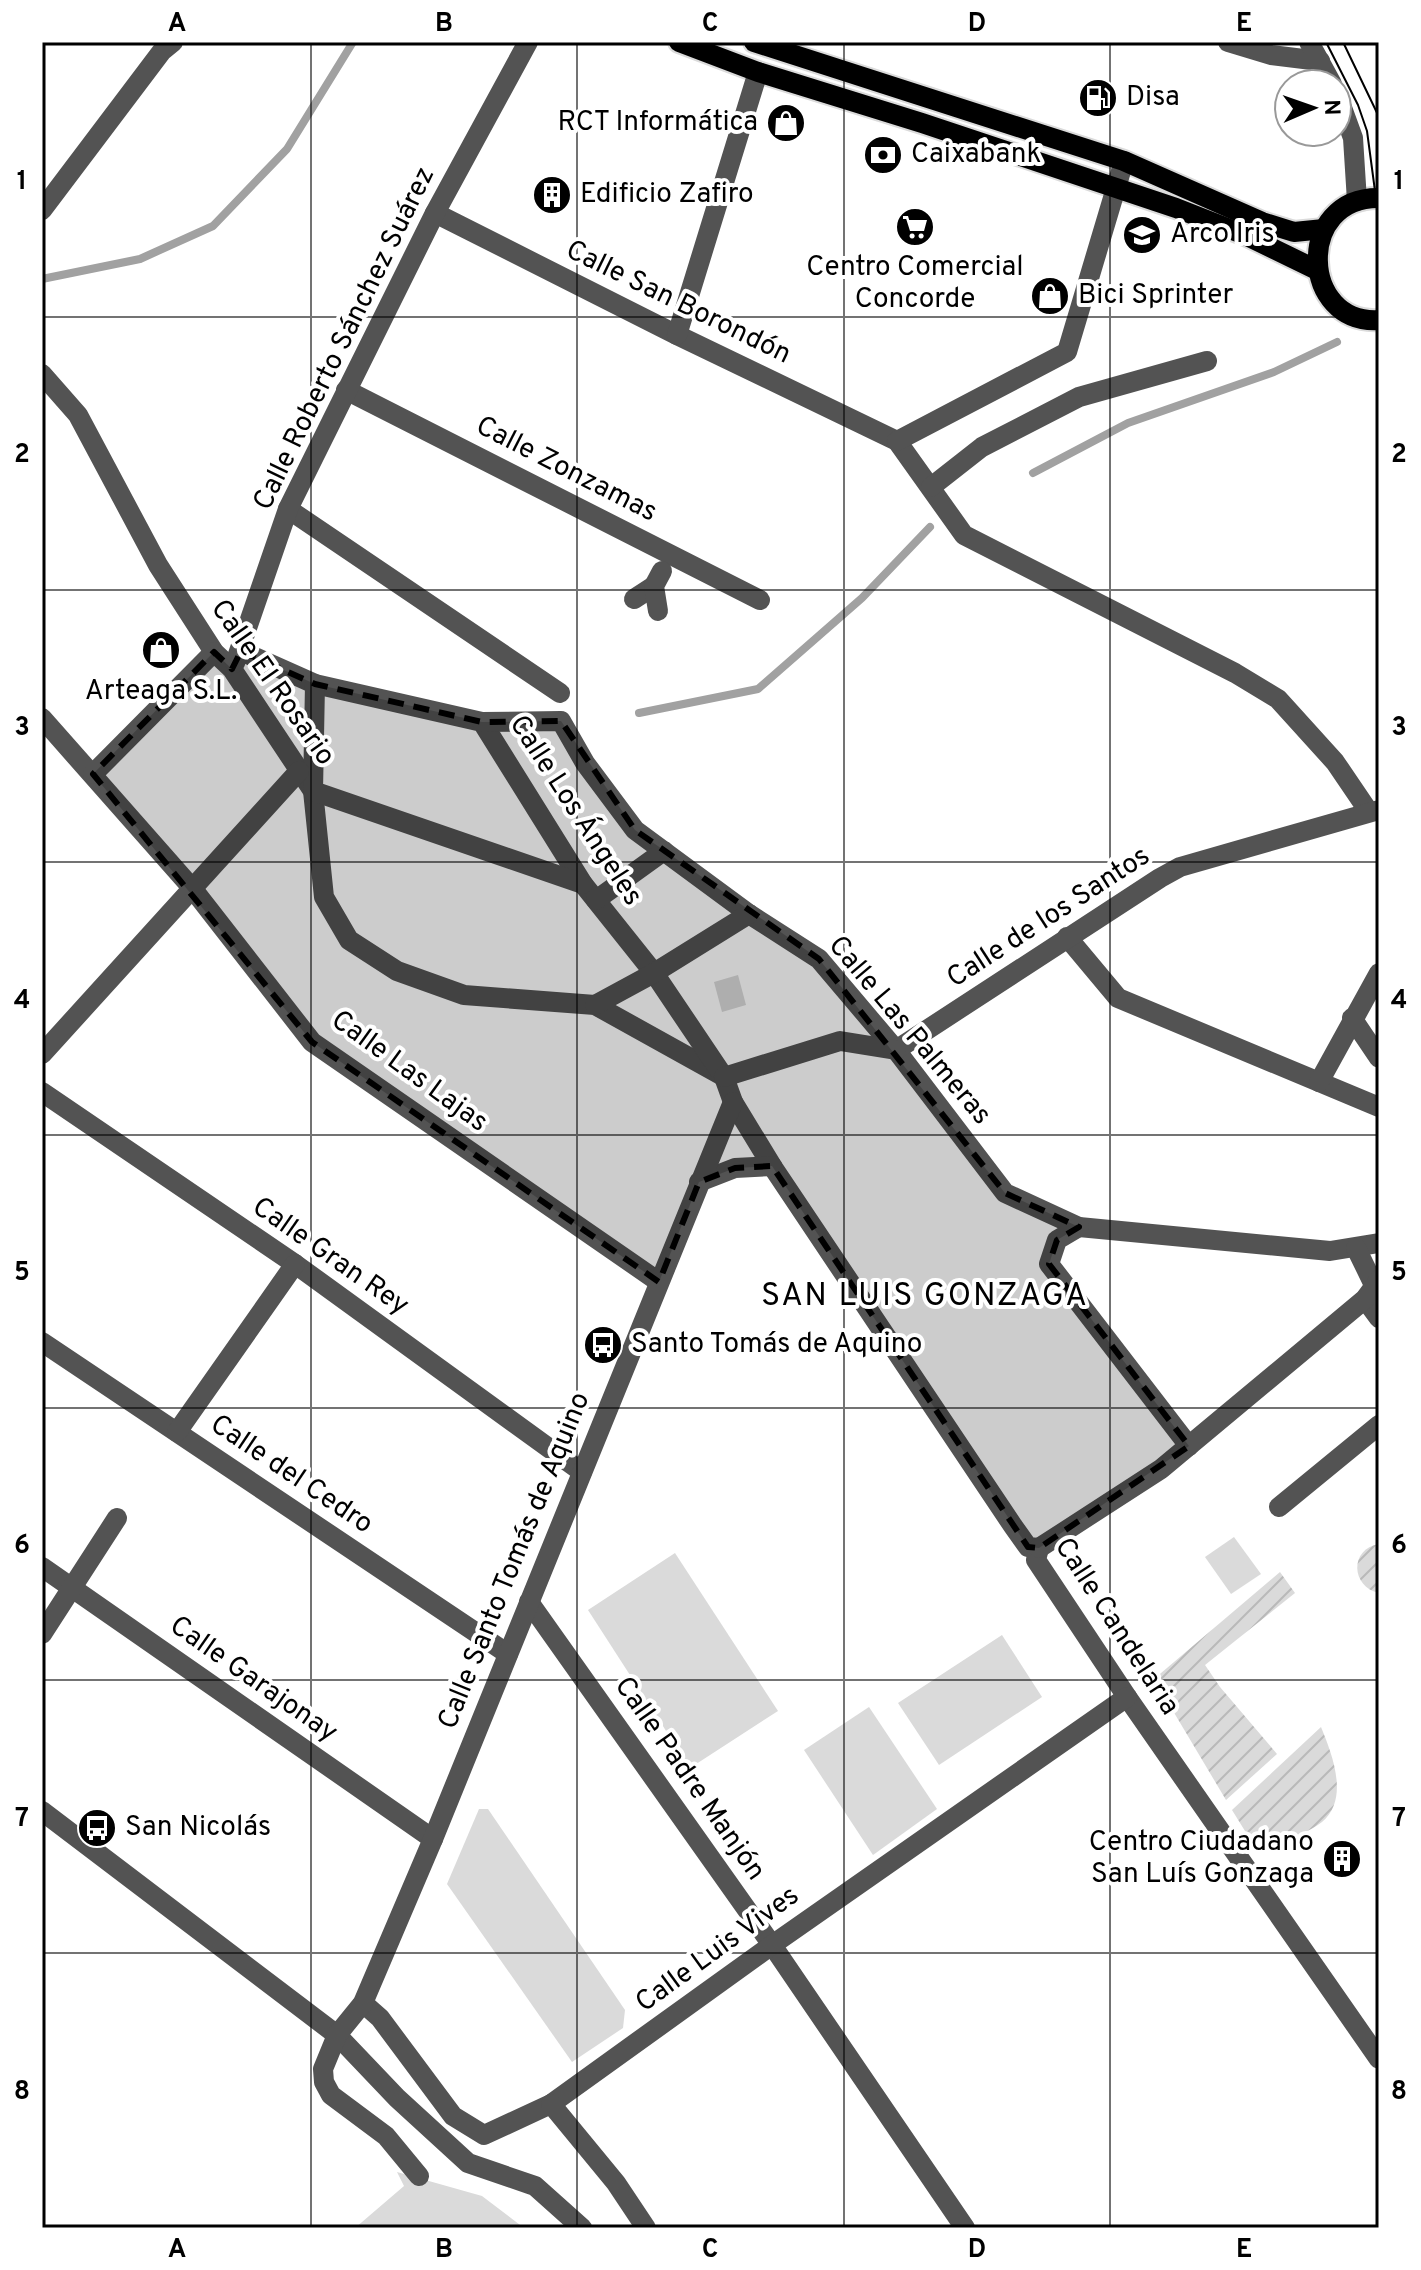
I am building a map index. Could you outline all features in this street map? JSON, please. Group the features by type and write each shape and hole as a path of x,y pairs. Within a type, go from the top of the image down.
{"main road":[{"path":"679,42 758,72 1115,188 1245,235 1317,270"},
{"path":"754,42 1124,161 1272,225 1294,232 1324,229"},
{"path":"1379,198 1357,201 1338,212 1324,229 1317,249 1317,270 1324,288 1336,304 1352,315 1379,320"}],"street":[{"name":"Calle Roberto Sánchez Suárez","path":"236,660 288,509 435,213 528,42"},
{"path":"1228,42 1271,55 1320,61"},
{"path":"1309,42 1324,68"},
{"path":"42,210 162,45"},
{"path":"677,335 758,72"},
{"path":"1353,138 1357,201"},
{"path":"1124,161 1067,352 897,441 964,535 1235,673 1278,699 1374,811"},
{"name":"Calle San Borondón","path":"435,213 897,441"},
{"path":"931,487 982,447 1079,397 1207,361"},
{"name":"Calle El Rosario","path":"42,374 78,415 158,565 214,652 236,660 313,791 324,897 349,940 397,971 464,995 595,1005 724,1077"},
{"name":"Calle Zonzamas","path":"346,390 760,600"},
{"path":"288,509 560,693"},
{"path":"634,599 658,578 658,611"},
{"path":"93,774 214,652"},
{"name":"Calle Los Ángeles","path":"236,660 315,684 482,722 590,892 654,973 724,1077 733,1102"},
{"path":"315,684 313,791 590,892 664,851"},
{"name":"Calle Las Lajas","path":"42,718 192,888 312,1042 659,1282"},
{"name":"Calle Las Palmeras","path":"482,722 561,721 585,763 635,830 749,914 819,959 896,1050 1005,1193 1079,1227 1330,1251 1379,1243"},
{"path":"42,1054 299,771"},
{"name":"Calle de los Santos","path":"896,1050 1180,867 1374,811"},
{"path":"595,1005 654,973 749,914"},
{"path":"1067,937 1118,998 1379,1107"},
{"path":"1319,1082 1379,973"},
{"path":"1352,1018 1379,1058"},
{"path":"724,1077 840,1041 896,1050"},
{"name":"Calle Gran Rey","path":"42,1092 295,1264 582,1472"},
{"name":"Calle Santo Tomás de Aquino","path":"419,2176 386,2136 331,2095 324,2082 323,2069 337,2035 363,2003 433,1839 733,1102"},
{"name":"Calle Candelaria","path":"733,1102 772,1166 1013,1526 1028,1547 1039,1548 1036,1560 1127,1697 1379,2059"},
{"path":"699,1182 735,1168 772,1166"},
{"path":"1079,1227 1057,1240 1049,1264 1189,1446"},
{"path":"1356,1248 1373,1289 1379,1318"},
{"path":"177,1432 295,1264"},
{"path":"1039,1548 1139,1485 1373,1289"},
{"name":"Calle del Cedro","path":"42,1342 508,1654"},
{"path":"1279,1507 1379,1425"},
{"path":"42,1634 117,1518"},
{"name":"Calle Garajonay","path":"42,1567 433,1839"},
{"name":"Calle Padre Manjón","path":"529,1602 772,1945 965,2228"},
{"name":"Calle Luis Vives","path":"363,2003 380,2018 453,2116 484,2135 551,2104 1127,1697"},
{"path":"42,1811 337,2035 397,2098 468,2163 535,2186 582,2228"},
{"path":"551,2104 616,2183 646,2228"}],"highlighted area":[{"path":"241,651 315,684 482,722 561,721 635,830 819,959 1005,1193 1079,1227 1057,1240 1049,1264 1189,1446 1039,1548 1028,1547 772,1166 735,1168 699,1182 659,1282 312,1042 93,774 214,652 232,669"}],"shaded area":[{"path":"738,975 746,1005 722,1012 714,982"},
{"path":"1234,1537 1261,1574 1231,1594 1205,1557"},
{"path":"1379,1544 1379,1593 1363,1584 1357,1568 1362,1553"},
{"path":"675,1553 778,1711 690,1768 588,1610"},
{"path":"1280,1572 1295,1593 1205,1665 1277,1754 1226,1800 1154,1679"},
{"path":"1002,1635 1042,1697 939,1765 898,1703"},
{"path":"869,1707 937,1809 873,1855 804,1750"},
{"path":"1321,1727 1336,1776 1335,1801 1330,1812 1308,1831 1258,1852 1232,1810"},
{"path":"479,1809 488,1809 625,2010 623,2028 572,2062 447,1884"},
{"path":"397,2172 482,2196 524,2228 355,2228 404,2186"}],"waterway":[{"path":"42,279 140,259 213,226 287,149 353,42"},
{"path":"1033,473 1128,423 1274,372 1337,342"},
{"path":"639,713 758,689 862,598 930,527"}],"tram line":[{"path":"1326,42 1358,105 1367,131 1379,221"},
{"path":"1343,42 1379,117"}],"place":[{"name":"Disa","path":"1098,98"},
{"name":"RCT Informática","path":"786,123"},
{"name":"Caixabank","path":"883,155"},
{"name":"Edificio Zafiro","path":"552,195"},
{"name":"Centro Comercial Concorde","path":"915,227"},
{"name":"Arco Iris","path":"1142,235"},
{"name":"Bici Sprinter","path":"1050,296"},
{"name":"Arteaga S.L.","path":"161,650"},
{"name":"Santo Tomás de Aquino","path":"603,1345"},
{"name":"San Nicolás","path":"97,1828"},
{"name":"Centro Ciudadano San Luís Gonzaga","path":"1342,1859"}],"district":[{"name":"SAN LUIS GONZAGA","path":"925,1297"}]}
